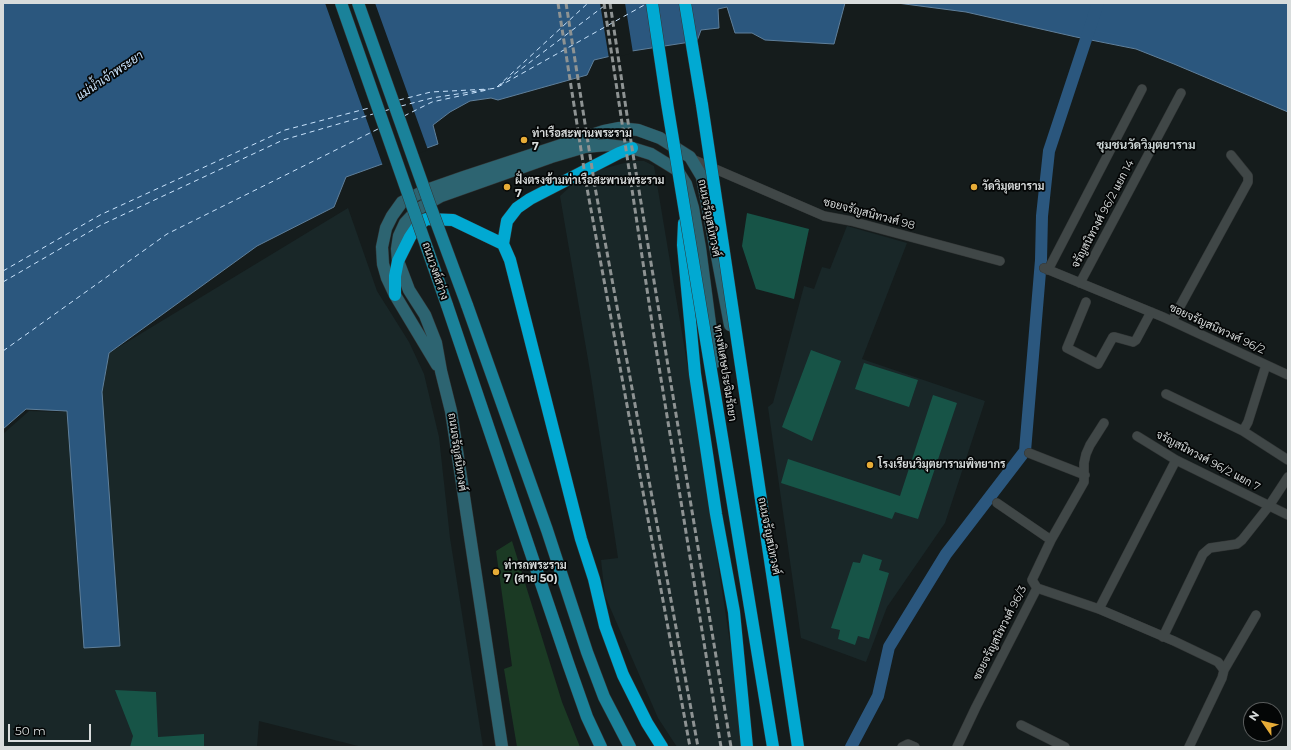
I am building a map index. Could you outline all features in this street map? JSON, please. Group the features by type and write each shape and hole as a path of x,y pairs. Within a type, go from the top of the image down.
{"highway":[{"name":"ทางพิเศษประจิมรัถยา","path":"652,3 772,747"},
{"name":"ทางพิเศษประจิมรัถยา","path":"685,3 798,747"},
{"path":"632,148 619,153 530,198 517,208 507,220 503,244 510,260 605,626 623,675 647,723 662,747"},
{"path":"685,208 683,246 695,374 716,514 734,612 747,747"},
{"path":"395,295 395,276 398,261 416,228 426,219 453,220 503,244"}],"main road":[{"name":"ถนนวงศ์สว่าง","path":"341,3 447,305 569,666 601,747"},
{"name":"ถนนวงศ์สว่าง","path":"358,3 547,530 593,667 604,697 630,747"},
{"name":"ถนนจรัญสนิทวงศ์","path":"441,371 395,295 387,278 383,264 382,247 386,228 402,202 419,193 604,130 619,128 638,130 660,138 692,159 702,177 734,350 751,456 769,524 802,747"},
{"name":"ถนนจรัญสนิทวงศ์","path":"502,747 451,411 436,343 424,314 409,290 398,261 396,249 399,236 405,223 418,209 441,196 551,157 584,147 607,145 632,148 651,154 677,170 686,184 693,208 700,248 727,451 734,531 769,747"}],"street":[{"name":"ซอยจรัญสนิทวงศ์ 96/2","path":"1142,89 1046,269 1172,321 1266,365 1248,422 1243,431"},
{"name":"จรัญสนิทวงศ์ 96/2 แยก 14","path":"1080,283 1181,93"},
{"path":"1172,321 1248,182 1248,176 1231,155"},
{"name":"ซอยจรัญสนิทวงศ์ 98","path":"692,159 824,216 851,221 1000,261"},
{"path":"1086,302 1067,348 1098,364 1113,337 1133,342 1136,340 1150,312"},
{"path":"1266,365 1288,375"},
{"path":"1166,394 1243,431 1288,460"},
{"name":"ซอยจรัญสนิทวงศ์ 96/3","path":"957,747 1037,588 1032,580 1051,540 1084,482 1084,463 1086,454 1104,423"},
{"name":"จรัญสนิทวงศ์ 96/2 แยก 7","path":"1137,436 1176,460 1288,515"},
{"path":"1029,453 1085,475"},
{"path":"1099,609 1176,460"},
{"path":"1163,637 1203,554 1210,548 1237,544 1269,506 1288,477"},
{"path":"997,503 1051,540"},
{"path":"1037,588 1099,609 1163,637 1218,662 1224,670"},
{"path":"1189,747 1222,678 1224,670 1256,615"},
{"path":"1021,725 1065,747"},
{"path":"902,747 908,744 915,747"}],"shaded area":[{"path":"632,161 644,161 654,166 690,381 746,747 677,747 658,718 605,596 601,560 618,558 591,377 560,196 574,183 602,169"},
{"path":"348,208 377,291 409,342 424,374 439,437 450,538 483,747 362,747 259,721 257,747 3,747 3,434 29,411 62,412 102,391 109,353"},
{"name":"โรงเรียนวิมุตยารามพิทยากร","path":"847,226 907,243 862,359 985,401 945,523 887,607 866,662 801,638 768,407 773,403 804,286 814,289 822,267 830,269"}],"green space":[{"path":"512,541 562,702 580,747 517,747 504,669 512,666 496,551"}],"water":[{"name":"แม่น้ำเจ้าพระยา","path":"3,3 845,3 834,44 765,40 752,33 735,33 727,7 718,9 719,28 701,30 697,41 632,51 594,60 587,75 498,100 491,98 470,101 450,112 433,125 438,144 346,177 334,207 257,246 109,353 102,392 120,646 84,648 67,411 26,409 3,429"},
{"path":"897,3 1288,3 1288,112 1136,49 966,12"}],"pier":[{"path":"325,3 375,3 428,150 383,166"},
{"path":"600,3 625,3 633,53 609,59"}],"building":[{"path":"747,213 809,229 794,299 756,289 742,246"},
{"path":"811,350 841,361 812,441 782,427"},
{"path":"864,363 918,380 909,407 855,389"},
{"path":"933,395 957,403 918,519 895,512 892,519 781,483 788,459 900,496"},
{"path":"863,554 882,560 879,570 889,573 869,639 858,636 855,645 838,639 840,630 831,628 853,562 860,563"},
{"path":"115,690 156,692 158,737 204,734 204,747 130,747 133,736"}],"waterway":[{"path":"851,747 878,696 889,647 946,554 1025,451 1041,260 1042,216 1049,151 1098,3"}],"ferry route":[{"path":"497,87 588,3"},
{"path":"500,85 608,3"},
{"path":"401,106 432,98 496,88 646,4"},
{"path":"399,100 431,92 489,89"},
{"path":"404,116 432,102 487,90"},
{"path":"3,271 100,215 285,130 373,107"},
{"path":"384,111 391,109"},
{"path":"3,282 101,225 283,140 373,114"},
{"path":"3,351 167,234 380,128"}],"railway":[{"path":"558,3 587,188 690,747"},
{"path":"566,3 595,187 698,747"},
{"path":"604,3 654,336 721,747"},
{"path":"610,3 632,148 731,747"}],"place":[{"name":"ท่าเรือสะพานพระราม 7","path":"524,140"},
{"name":"ฝั่งตรงข้ามท่าเรือสะพานพระราม 7","path":"507,187"},
{"name":"วัดวิมุตยาราม","path":"974,187"},
{"name":"โรงเรียนวิมุตยารามพิทยากร","path":"870,465"},
{"name":"ท่ารถพระราม 7 (สาย 50)","path":"496,572"}],"district":[{"name":"ชุมชนวัดวิมุตยาราม","path":"1146,145"}]}
